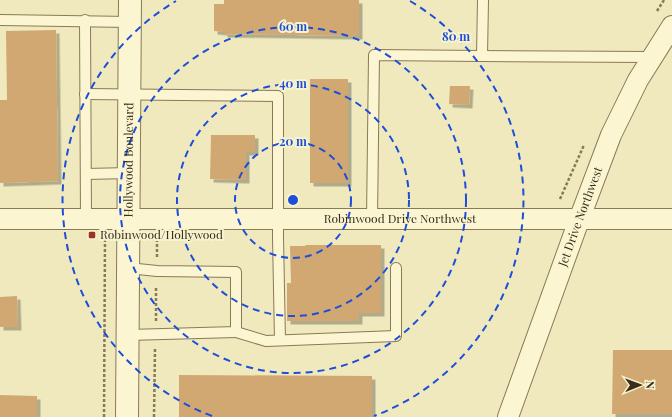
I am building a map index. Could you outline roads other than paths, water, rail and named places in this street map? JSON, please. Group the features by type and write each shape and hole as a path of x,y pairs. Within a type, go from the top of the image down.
{"street":[{"name":"Hollywood Boulevard","path":"128,417 130,0"},
{"name":"Jet Drive Northwest","path":"508,417 611,135 626,103 672,26"},
{"name":"Robinwood Drive Northwest","path":"0,219 672,219"}],"lane":[{"path":"482,56 483,0"},
{"path":"0,20 85,20 130,22"},
{"path":"85,20 86,219"},
{"path":"372,220 374,55 653,57"},
{"path":"85,94 278,96 280,340"},
{"path":"86,174 129,173"},
{"path":"128,268 157,271 236,272 236,332"},
{"path":"128,335 236,332 266,341 396,336 396,268"}],"place":[{"name":"Robinwood/Hollywood","path":"92,235"}]}
